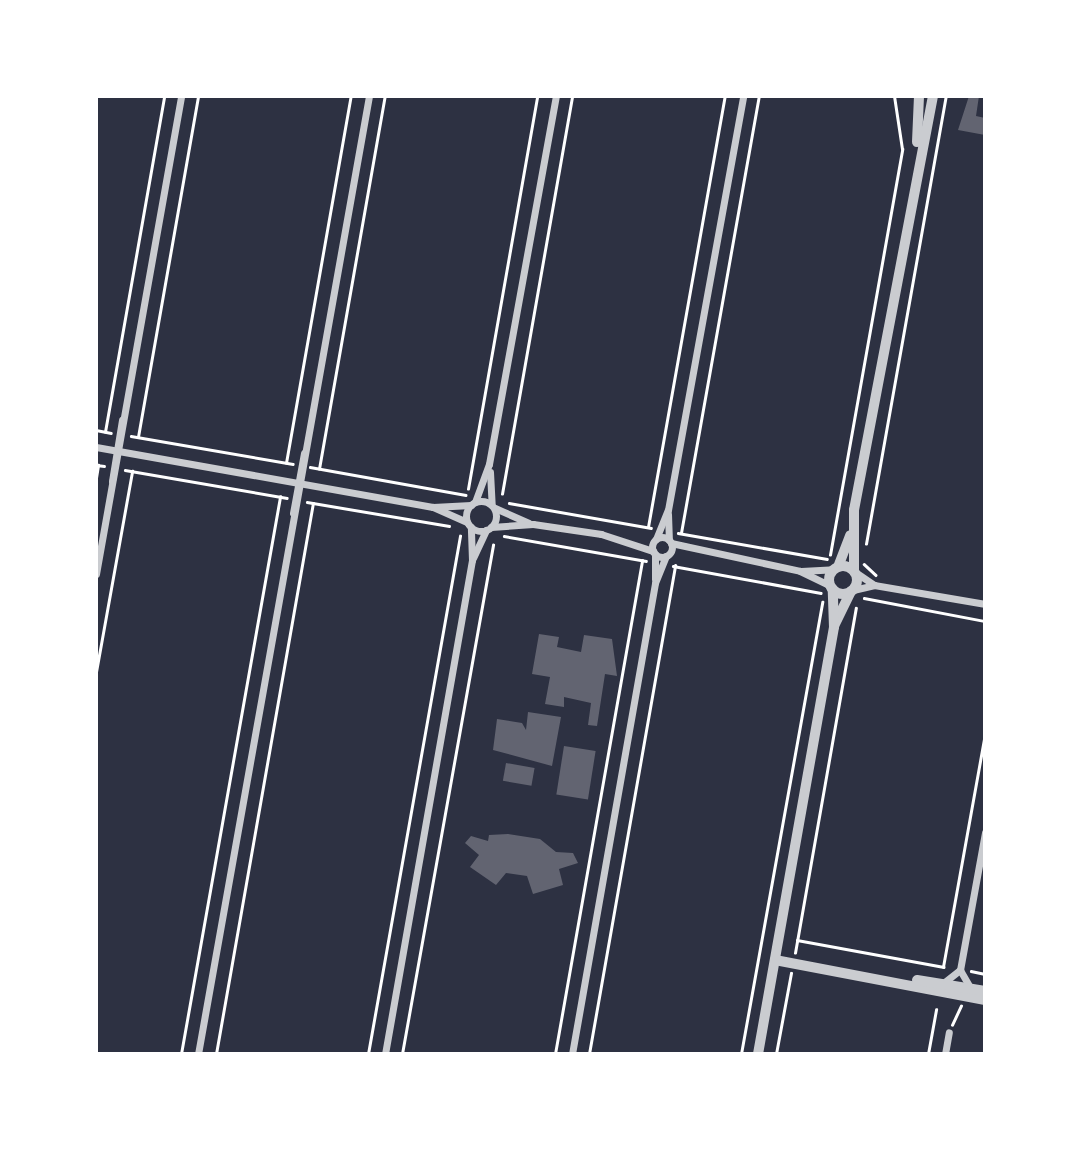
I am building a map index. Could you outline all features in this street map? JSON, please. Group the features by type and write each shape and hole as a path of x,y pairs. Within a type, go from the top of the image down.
{"street":[{"path":"96,574 181,96"},
{"path":"198,1054 369,96"},
{"path":"385,1054 472,560 469,524 473,503 481,490 489,464 556,96"},
{"path":"670,541 665,530 668,510 743,96"},
{"path":"839,604 832,587 836,568 851,533 917,160 932,101 919,101 917,160"},
{"path":"96,447 433,507 469,524 488,528 533,524"},
{"path":"472,560 488,528 493,507 489,464"},
{"path":"433,507 473,503 493,507 533,524 628,541 670,541 695,553 800,571 836,568 855,571 874,585"},
{"path":"655,540 665,530"},
{"path":"758,1054 834,627 839,604 852,591 855,571 851,533"},
{"path":"655,540 660,557"},
{"path":"628,541 660,557 695,553"},
{"path":"572,1054 660,557 670,541"},
{"path":"800,571 832,587 852,591 874,585 985,604"},
{"path":"968,992 960,970 985,832"},
{"path":"775,960 968,992 985,991"},
{"path":"797,964 942,984 985,1000"},
{"path":"942,984 960,970"},
{"path":"945,1054 949,1032"}],"path":[{"path":"105,432 164,96"},
{"path":"138,438 198,96"},
{"path":"286,463 351,96"},
{"path":"319,469 385,96"},
{"path":"96,430 467,495 537,96"},
{"path":"572,96 501,501 829,559 902,149 894,96"},
{"path":"648,527 725,96"},
{"path":"681,533 759,96"},
{"path":"871,599 876,571 863,563 946,96"},
{"path":"96,478 99,465"},
{"path":"96,672 132,471"},
{"path":"468,489 481,490"},
{"path":"491,492 502,494"},
{"path":"181,1054 280,497"},
{"path":"216,1054 313,503"},
{"path":"505,514 508,503"},
{"path":"502,525 501,536 642,561 660,557 675,566 823,593 741,1054"},
{"path":"368,1054 460,536"},
{"path":"402,1054 493,545"},
{"path":"555,1054 642,561"},
{"path":"589,1054 675,566"},
{"path":"776,1054 797,964 797,940 858,597 985,621"},
{"path":"822,602 856,607"},
{"path":"943,967 985,733"},
{"path":"797,940 960,970"},
{"path":"949,1032 968,992"},
{"path":"928,1054 936,1010"}],"building":[{"path":"969,96 979,96 976,116 985,118 985,135 958,130"},
{"path":"539,634 559,637 557,647 581,652 584,635 612,639 617,676 605,674 597,726 588,725 591,703 564,697 564,707 545,704 550,677 532,674"},
{"path":"528,712 561,717 552,766 493,750 497,719 522,723 526,730"},
{"path":"564,746 596,751 588,799 556,794"},
{"path":"506,763 535,768 531,786 503,781"},
{"path":"508,834 540,839 556,852 573,853 578,863 559,869 563,885 533,894 527,876 506,873 496,885 470,867 479,855 465,843 471,836 488,841 489,835"}]}
